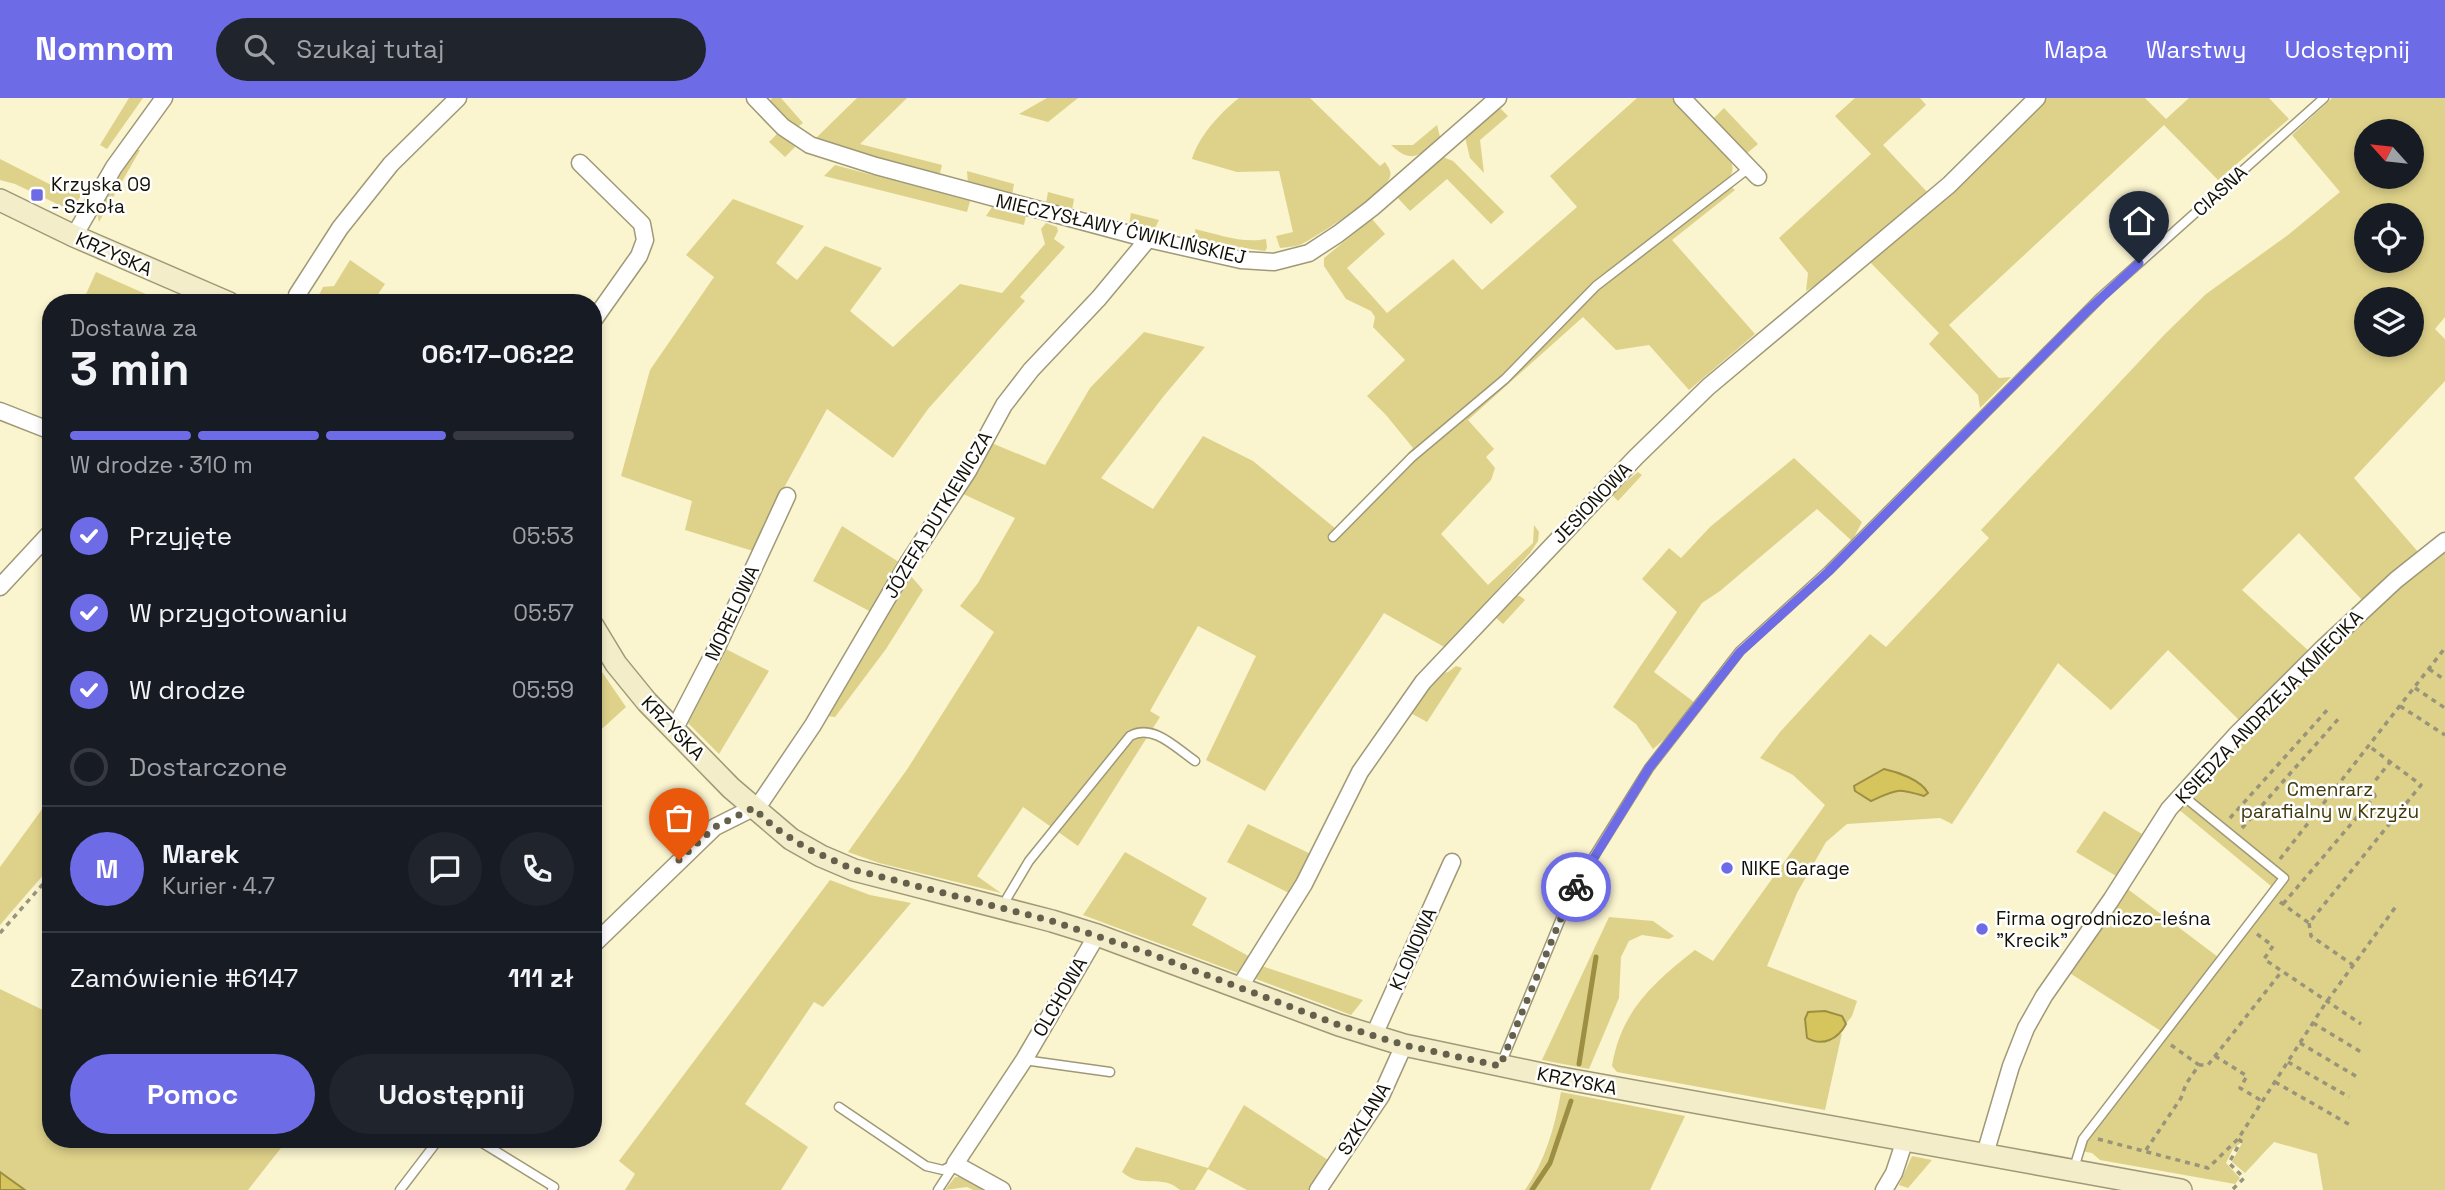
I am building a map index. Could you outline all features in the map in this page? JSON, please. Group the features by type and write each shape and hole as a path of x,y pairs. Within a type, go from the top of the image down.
{"street":[{"path":"74,236 114,167 164,98"},
{"path":"299,294 340,228 391,163 458,98"},
{"name":"MIECZYSŁAWY ĆWIKLIŃSKIEJ","path":"755,98 783,127 810,145 967,192 1148,239 1241,260 1274,262 1309,253 1371,208 1498,98"},
{"path":"1682,98 1753,172"},
{"name":"JESIONOWA","path":"1240,988 1304,884 1360,772 1423,682 1636,457 1708,387 1950,185 2037,98"},
{"path":"580,163 642,224 645,240 639,256 602,308"},
{"name":"KRZYSKA","path":"0,200 74,236 208,294"},
{"name":"JÓZEFA DUTKIEWICZA","path":"753,808 761,802 813,725 908,563 968,471 1004,405 1031,370 1099,298 1148,239"},
{"path":"0,411 42,427"},
{"name":"MORELOWA","path":"674,730 718,645 787,496"},
{"name":"KSIĘDZA ANDRZEJA KMIECIKA","path":"1985,1154 2011,1066 2026,1028 2044,996 2181,795 2323,648 2396,579 2445,541"},
{"path":"0,587 42,543"},
{"name":"KRZYSKA","path":"602,641 616,664 674,730 753,808 791,839 845,867 1097,935 1404,1045 1500,1066 2181,1190"},
{"path":"602,936 715,827 753,808"},
{"name":"KLONOWA","path":"1374,1035 1452,862"},
{"name":"OLCHOWA","path":"955,1164 1024,1060 1097,935"},
{"name":"SZKLANA","path":"1318,1190 1381,1096 1404,1045"},
{"path":"1884,1190 1894,1173 1905,1140"},
{"path":"955,1164 1002,1190"}],"lane":[{"name":"CIASNA","path":"1500,1066 1566,906 1591,861 1649,768 1740,652 1828,572 2101,297 2324,98"},
{"path":"1333,537 1412,457 1505,379 1597,286 1753,172"},
{"path":"1005,908 1007,898 1029,861 1130,736 1139,731 1155,733 1195,761"},
{"path":"2073,1171 2086,1136 2284,878 2181,795"},
{"name":"OLCHOWA","path":"1024,1060 1110,1072"},
{"path":"839,1107 926,1166 943,1170 955,1164"},
{"path":"400,1190 432,1148"},
{"path":"491,1148 554,1187 552,1190"},
{"name":"OLCHOWA","path":"939,1190 955,1164"}],"path":[{"path":"2272,869 2445,649"},
{"path":"2429,669 2445,680"},
{"path":"2414,688 2445,708"},
{"path":"2400,706 2445,735"},
{"path":"2222,828 2329,708"},
{"path":"2234,837 2340,717"},
{"path":"2309,923 2421,785 2369,746"},
{"path":"2283,904 2375,796 2371,786 2390,762"},
{"path":"0,933 42,884"},
{"path":"2270,895 2309,923 2311,936 2353,965"},
{"path":"2086,1136 2208,1168 2238,1139 2327,1002 2397,905"},
{"path":"2247,927 2273,946 2264,959 2361,1024"},
{"path":"2161,1037 2199,1065 2208,1065 2281,971"},
{"path":"2313,1023 2361,1052"},
{"path":"2300,1043 2359,1078"},
{"path":"2215,1056 2247,1076 2240,1088 2262,1101"},
{"path":"2288,1062 2349,1097"},
{"path":"2146,1151 2199,1065"},
{"path":"2275,1082 2352,1126"},
{"path":"2233,1189 2244,1178 2228,1163 2241,1141 2238,1139"}],"green space":[{"path":"129,98 143,98 107,149 100,145"},
{"path":"772,98 781,98 803,123 796,128 770,101"},
{"path":"857,98 907,98 860,144 942,165 939,177 816,138"},
{"path":"1047,98 1078,98 1048,122 1019,114"},
{"path":"1239,98 1310,98 1380,166 1385,162 1390,177 1377,193 1322,232 1302,244 1280,248 1276,236 1293,232 1279,171 1237,172 1192,159 1199,142 1211,126"},
{"path":"1637,98 1672,98 1730,159 1732,172 1725,182 1735,190 1672,240 1755,334 1689,390 1649,345 1616,350 1583,317 1468,420 1494,449 1486,457 1495,468 1491,480 1441,534 1488,585 1533,543 1534,525 1539,532 1538,541 1530,553 1446,648 1384,613 1265,791 1206,760 1256,656 1198,626 1150,711 1160,717 1078,846 1023,807 977,876 1001,893 879,863 848,852 908,768 994,632 960,606 978,583 1015,518 961,493 989,442 1045,465 1090,388 1144,332 1205,347 1101,478 1153,509 1203,436 1253,461 1336,529 1413,448 1367,396 1405,360 1373,327 1375,317 1371,311 1346,299 1324,266 1324,258 1372,219 1385,234 1347,268 1387,313 1453,259 1482,290 1577,207 1550,176"},
{"path":"1855,98 1920,98 1926,105 1883,145 1929,194 1821,282 1806,291 1808,273 1779,238 1871,154 1835,116"},
{"path":"2043,98 2145,98 2166,119 2189,98 2269,98 2289,119 2218,180 2164,125 1949,325 1999,378 2011,377 1980,408 1978,395 1929,344 1939,333 1868,260"},
{"path":"2332,98 2445,98 2445,317 2435,329 2445,339 2445,381 2354,478 2419,553 2363,601 2299,533 2242,590 2311,653 2241,722 2168,650 2111,710 2058,663 1952,824 1940,818 1847,824 1826,842 1797,893 1767,966 1857,1001 1852,1016 1846,1024 1842,1016 1830,1041 1842,1033 1825,1110 1617,1072 1612,1066 1616,1047 1623,1029 1641,1000 1695,950 1713,961 1825,805 1793,775 1760,758 1780,732 1870,634 1886,647 1989,538 1981,530 2206,294 2288,235 2340,192 2292,135","holes":["1864,781 1928,793 1905,790 1888,792 1871,801 1854,786"]},
{"path":"1499,107 1508,116 1480,140 1484,173 1470,158 1465,137"},
{"path":"1724,108 1758,144 1746,154 1713,119"},
{"path":"1437,125 1440,137 1422,153 1405,155 1391,145 1413,145"},
{"path":"778,133 796,146 785,157 769,142"},
{"path":"135,150 140,150 99,222 97,213"},
{"path":"1443,157 1453,161 1504,212 1491,224 1447,179 1410,211 1397,197"},
{"path":"0,159 65,192 79,186 81,182 84,190 72,211 15,184 0,180"},
{"path":"835,165 970,201 967,212 824,176"},
{"path":"967,171 1014,184 1012,195 968,184"},
{"path":"1048,192 1074,199 1072,210 1046,203"},
{"path":"733,199 804,226 776,263 797,280 825,246 882,268 850,311 893,347 960,284 1002,293 1045,244 1041,229 1046,223 1057,227 1054,239 1065,247 1020,297 1025,301 928,409 893,458 827,409 753,551 685,530 692,501 621,476 650,370 714,277 686,255"},
{"path":"992,207 1026,215 1024,225 986,216"},
{"path":"1131,213 1159,220 1154,230 1129,225"},
{"path":"1195,229 1239,239 1266,239 1267,248 1265,251 1196,241"},
{"path":"350,260 385,284 378,294 320,294 323,287 334,286"},
{"path":"96,272 146,294 86,294"},
{"path":"1794,458 1862,522 1852,541 1817,509 1720,591 1702,603 1654,672 1694,702 1667,737 1653,749 1636,724 1613,707 1677,612 1642,579 1669,548 1681,558 1710,527"},
{"path":"1638,472 1642,475 1618,501 1611,494"},
{"path":"842,526 902,564 873,613 813,581"},
{"name":"Cmenrarz parafialny w Krzyżu","path":"2445,547 2445,1190 2323,1190 2317,1154 2274,1142 2245,1173 2232,1162 2243,1141 2233,1149 2226,1163 2240,1178 2235,1184 2100,1160 2092,1153 2076,1150 2080,1137 2161,1031 2068,972 2125,887 2218,957 2271,886 2177,808 2196,785 2391,591"},
{"path":"910,575 923,590 886,649 835,717 826,716"},
{"path":"1514,596 1525,600 1503,624 1494,616"},
{"path":"722,647 769,671 719,754 685,720"},
{"path":"1456,666 1462,668 1427,722 1407,711 1438,674 1448,672"},
{"path":"602,672 626,707 602,729"},
{"path":"42,809 42,876 0,925 0,867"},
{"path":"2104,811 2142,834 2116,876 2076,852"},
{"path":"1248,824 1313,855 1293,895 1227,862"},
{"path":"1125,852 1207,898 1192,925 1252,958 1243,971 1238,973 1083,915"},
{"path":"830,880 870,895 911,903 823,1007 814,1002 745,1104 808,1147 781,1190 625,1190 635,1174 619,1161"},
{"path":"1609,917 1653,921 1674,936 1669,939 1642,935 1629,941 1621,957 1619,998 1589,1069 1542,1060"},
{"path":"1259,965 1363,1000 1351,1015 1256,979"},
{"path":"0,989 42,1010 42,1148 281,1148 248,1190 25,1190 0,1172"},
{"path":"1561,1092 1685,1116 1650,1190 1525,1190 1548,1143"},
{"path":"1244,1105 1331,1162 1313,1190 1247,1190 1208,1169 1195,1190 1180,1190 1166,1183 1137,1180 1122,1172 1136,1147 1208,1168"},
{"path":"1912,1156 1932,1160 1908,1188 1899,1185"},
{"path":"955,1177 964,1177 991,1190 973,1190 967,1187 945,1190"}],"shaded area":[{"path":"1884,769 1915,780 1928,793 1924,796 1897,791 1871,801 1855,791 1854,786"},
{"path":"1825,1011 1842,1016 1846,1024 1843,1029 1830,1040 1819,1042 1807,1038 1805,1019 1808,1012"},
{"path":"0,1172 25,1190 0,1190"}],"waterway":[{"path":"1579,1064 1596,957"},
{"path":"1532,1190 1550,1163 1571,1101"}],"way so far":[{"path":"679,860 715,827 753,808 791,839 821,856 855,870 1052,921 1148,953 1339,1025 1404,1045 1500,1066 1576,887"}],"place":[{"name":"Krzyska 09 - Szkoła","path":"37,195"},
{"name":"NIKE Garage","path":"1727,868"},
{"name":"Firma ogrodniczo-leśna \"Krecik\"","path":"1982,929"}],"route":[{"path":"1576,887 1649,768 1740,652 1828,572 2101,297 2139,263"}]}
